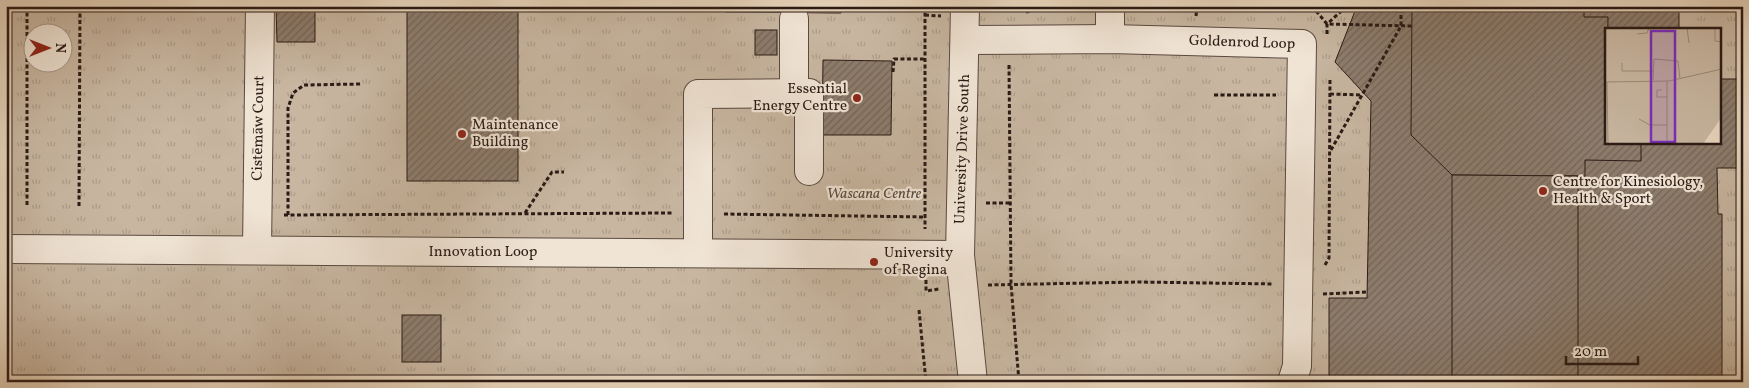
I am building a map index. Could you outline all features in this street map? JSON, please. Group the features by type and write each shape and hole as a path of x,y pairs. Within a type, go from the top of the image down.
{"street":[{"name":"Cistēmāw Court","path":"257,250 260,6"},
{"name":"University Drive South","path":"965,6 966,40 960,256 973,382"},
{"path":"1110,6 1110,40"},
{"path":"794,19 794,93"},
{"name":"Goldenrod Loop","path":"966,40 1110,40 1302,44 1297,366 1292,382"},
{"path":"698,253 698,94 809,93 809,171"},
{"name":"Innovation Loop","path":"6,249 960,256"}],"path":[{"path":"27,205 28,6"},
{"path":"79,206 80,6"},
{"path":"925,6 924,217 927,255 926,290 1011,284 1271,283 1298,294 1368,292"},
{"path":"1312,6 1327,24 1412,26"},
{"path":"1330,151 1401,26 1401,6"},
{"path":"1001,40 1009,58 1011,284 1020,382"},
{"path":"893,72 894,59 924,59"},
{"path":"288,215 288,108 293,93 304,85 361,84"},
{"path":"524,214 552,172 564,172"},
{"path":"258,215 698,213 924,217"},
{"path":"919,310 926,382"}],"green space":[{"name":"Wascana Centre","path":"6,6 1743,6 1743,382 6,382"}],"building":[{"path":"276,6 315,6 315,42 277,42"},
{"name":"Maintenance Building","path":"407,6 518,6 518,181 407,181"},
{"path":"725,6 841,6 841,13 725,12"},
{"name":"Centre for Kinesiology, Health & Sport","path":"1357,6 1679,6 1679,28 1605,28 1605,144 1722,144 1722,79 1743,79 1743,168 1717,168 1718,214 1722,214 1722,382 1329,382 1329,298 1367,298 1371,101 1335,62"},
{"path":"1412,6 1584,6 1584,17 1608,17 1608,28 1605,28 1605,144 1641,144 1641,161 1585,160 1585,176 1452,175 1411,135"},
{"path":"755,30 777,30 777,55 755,55"},
{"name":"Essential Energy Centre","path":"823,60 892,61 891,135 822,135"},
{"path":"1452,175 1578,176 1578,382 1452,382"},
{"path":"402,315 441,315 441,362 402,362"}],"place":[{"name":"Essential Energy Centre","path":"857,98"},
{"name":"Maintenance Building","path":"462,134"},
{"name":"Centre for Kinesiology, Health & Sport","path":"1543,191"},
{"name":"University of Regina","path":"874,262"}]}
